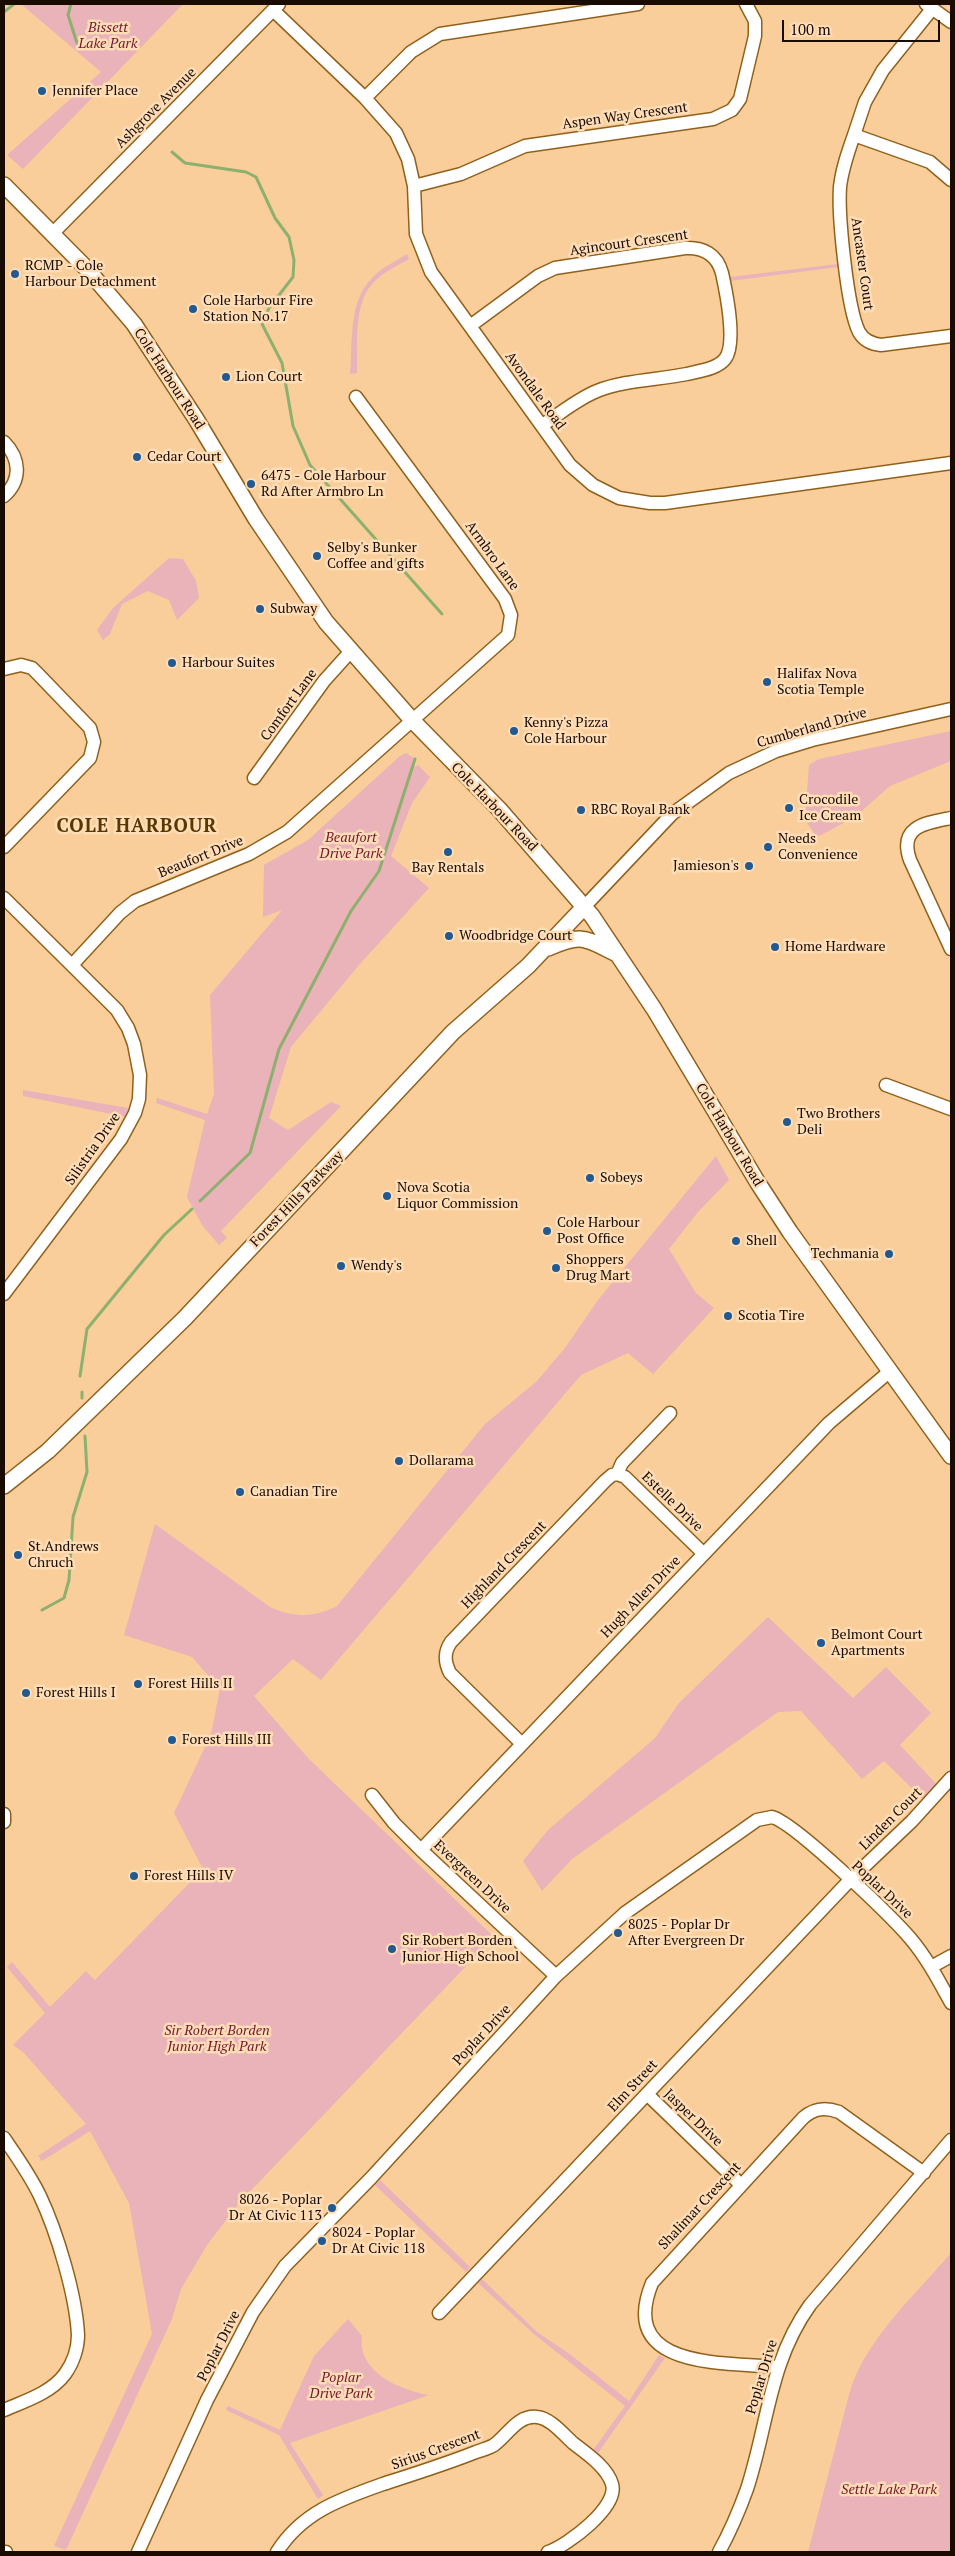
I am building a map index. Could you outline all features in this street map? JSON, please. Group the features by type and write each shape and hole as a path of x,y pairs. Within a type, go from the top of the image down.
{"main road":[{"name":"Cole Harbour Road","path":"4,185 52,234 134,324 308,598 351,651 412,720 499,809 585,906 654,1009 758,1183 951,1456"},
{"name":"Forest Hills Parkway","path":"4,1486 48,1451 185,1318 454,1032 544,950 585,906"},
{"path":"544,950 574,938 588,939 618,955"}],"street":[{"path":"365,98 411,52 440,34 638,4"},
{"name":"Aspen Way Crescent","path":"414,186 461,174 525,146 713,119 728,113 740,99 755,36 755,21 746,4"},
{"path":"929,6 951,22"},
{"name":"Ancaster Court","path":"929,6 883,70 866,102 842,174 840,200 852,308 859,332 866,340 881,345 951,336"},
{"name":"Avondale Road","path":"276,7 365,98 400,139 408,159 414,186 414,224 421,251 431,272 570,464 593,485 619,498 650,503 951,463"},
{"name":"Ashgrove Avenue","path":"52,234 276,7"},
{"path":"854,135 930,162 951,180"},
{"name":"Agincourt Crescent","path":"470,326 538,276 555,268 689,248 708,252 716,259 722,272 730,334 730,350 722,361 698,371 614,385 598,391 542,425"},
{"name":"Armbro Lane","path":"356,397 505,599 511,615 510,631 502,642 412,720"},
{"path":"4,442 13,451 17,467 14,482 4,496"},
{"name":"Comfort Lane","path":"254,778 324,681 351,651"},
{"path":"4,669 17,665 32,668 88,725 94,742 90,758 4,847"},
{"name":"Cumberland Drive","path":"585,906 672,814 730,773 768,754 812,740 951,709"},
{"name":"Beaufort Drive","path":"72,965 120,913 134,901 251,854 287,832 412,720"},
{"path":"951,818 918,826 909,837 906,847 910,860 951,949"},
{"name":"Silistria Drive","path":"4,898 117,1010 128,1028 134,1044 140,1076 139,1100 135,1113 116,1146 4,1294"},
{"path":"886,1085 951,1109"},
{"name":"Hugh Allen Drive","path":"421,1850 828,1422 890,1372"},
{"name":"Highland Crescent","path":"521,1744 450,1673 445,1661 446,1650 451,1642 604,1481 617,1474 622,1463 670,1413"},
{"name":"Estelle Drive","path":"617,1474 625,1477 704,1554"},
{"name":"Linden Court","path":"850,1880 912,1821 951,1778"},
{"name":"Evergreen Drive","path":"372,1795 394,1823 421,1850 556,1976"},
{"path":"4,1814 4,1822"},
{"name":"Poplar Drive","path":"138,2552 208,2400 253,2312 285,2266 371,2178 556,1976 625,1912 760,1819 776,1818 793,1829 896,1922 931,1967 951,2003"},
{"name":"Elm Street","path":"439,2313 850,1880"},
{"path":"931,1967 951,1956"},
{"name":"Jasper Drive","path":"647,2094 740,2184"},
{"name":"Shalimar Crescent","path":"778,2367 676,2356 664,2350 655,2341 645,2323 646,2298 652,2283 802,2118 818,2109 831,2110 844,2115 924,2173"},
{"path":"4,2138 23,2164 46,2210 65,2268 78,2334 74,2358 62,2377 42,2392 4,2410"},
{"name":"Poplar Drive","path":"719,2552 747,2488 778,2367 790,2335 810,2306 951,2140"},
{"name":"Sirius Crescent","path":"277,2552 297,2526 326,2506 477,2452 493,2445 520,2420 530,2417 539,2417 548,2421 570,2439 608,2475 613,2486 612,2496 600,2514 578,2534 548,2552"}],"green space":[{"name":"Bissett Lake Park","path":"21,4 183,4 23,169 7,155 101,72"},
{"path":"407,254 409,259 376,280 368,289 363,299 358,324 357,373 350,374 355,310 364,288 376,274"},
{"path":"838,264 838,267 730,281 730,277"},
{"path":"169,558 183,559 196,581 199,598 177,620 169,600 148,591 122,604 110,634 103,640 97,630 113,608"},
{"path":"951,731 951,761 890,786 855,817 817,837 805,820 809,765 819,759"},
{"name":"Beaufort Drive Park","path":"406,753 414,758 415,767 418,765 430,777 412,803 391,856 429,888 359,965 291,1047 269,1118 288,1130 331,1102 341,1106 221,1231 227,1238 219,1245 202,1225 187,1197 205,1120 156,1103 157,1098 207,1114 214,1094 210,995 282,910 263,917 264,865 308,840 400,756"},
{"path":"23,1090 134,1109 131,1118 23,1096"},
{"name":"Sir Robert Borden Junior High Park","path":"716,1156 729,1180 698,1212 669,1249 696,1293 714,1308 653,1374 628,1353 581,1375 321,1680 293,1659 254,1696 308,1758 494,1937 240,2202 207,2245 181,2289 172,2319 66,2550 54,2546 152,2334 129,2203 90,2131 42,2161 38,2156 86,2124 24,2053 13,2045 45,2013 7,1967 12,1962 50,2007 86,1971 95,1980 203,1869 174,1813 211,1734 220,1689 192,1657 124,1635 155,1524 270,1607 295,1615 304,1615 320,1613 337,1606 485,1424 537,1381 565,1348 598,1300"},
{"path":"768,1617 853,1698 886,1667 931,1713 900,1745 938,1786 924,1800 884,1761 862,1779 801,1711 778,1712 572,1859 542,1891 523,1861 548,1830 655,1738 679,1703"},
{"path":"380,2180 470,2267 466,2272 375,2185"},
{"name":"Settle Lake Park","path":"951,2253 951,2552 808,2552 850,2391 857,2372 893,2318"},
{"path":"482,2279 537,2332 571,2355 629,2401 659,2355 665,2358 598,2453 593,2450 625,2406 535,2335 478,2283"},
{"name":"Poplar Drive Park","path":"348,2319 362,2336 362,2349 366,2360 373,2369 394,2384 429,2395 290,2443 323,2495 318,2499 279,2435 226,2410 228,2406 280,2430 314,2356"}],"waterway":[{"path":"4,12 14,4"},
{"path":"71,4 68,15 77,43"},
{"path":"172,152 185,163 246,172 256,177 275,218 289,237 294,260 293,277 269,308 262,324 282,363 293,426 310,465 442,614"},
{"path":"200,1201 250,1153 279,1049 351,911 379,871 415,759"},
{"path":"80,1376 87,1329 164,1235 192,1209"},
{"path":"82,1392 82,1398"},
{"path":"42,1610 64,1598 69,1580 73,1517 87,1472 85,1436"}],"place":[{"name":"Jennifer Place","path":"42,91"},
{"name":"RCMP - Cole Harbour Detachment","path":"15,274"},
{"name":"Cole Harbour Fire Station No.17","path":"193,309"},
{"name":"Lion Court","path":"226,377"},
{"name":"Cedar Court","path":"137,457"},
{"name":"6475 - Cole Harbour Rd After Armbro Ln","path":"251,484"},
{"name":"Selby's Bunker Coffee and gifts","path":"317,556"},
{"name":"Subway","path":"260,609"},
{"name":"Harbour Suites","path":"172,663"},
{"name":"Halifax Nova Scotia Temple","path":"767,682"},
{"name":"Kenny's Pizza Cole Harbour","path":"514,731"},
{"name":"Crocodile Ice Cream","path":"789,808"},
{"name":"RBC Royal Bank","path":"581,810"},
{"name":"Needs Convenience","path":"768,847"},
{"name":"Bay Rentals","path":"448,852"},
{"name":"Jamieson's","path":"749,866"},
{"name":"Woodbridge Court","path":"449,936"},
{"name":"Home Hardware","path":"775,947"},
{"name":"Two Brothers Deli","path":"787,1122"},
{"name":"Sobeys","path":"590,1178"},
{"name":"Nova Scotia Liquor Commission","path":"387,1196"},
{"name":"Cole Harbour Post Office","path":"547,1231"},
{"name":"Shell","path":"736,1241"},
{"name":"Techmania","path":"889,1254"},
{"name":"Wendy's","path":"341,1266"},
{"name":"Shoppers Drug Mart","path":"556,1268"},
{"name":"Scotia Tire","path":"728,1316"},
{"name":"Dollarama","path":"399,1461"},
{"name":"Canadian Tire","path":"240,1492"},
{"name":"St.Andrews Chruch","path":"18,1555"},
{"name":"Belmont Court Apartments","path":"821,1643"},
{"name":"Forest Hills II","path":"138,1684"},
{"name":"Forest Hills I","path":"26,1693"},
{"name":"Forest Hills III","path":"172,1740"},
{"name":"Forest Hills IV","path":"134,1876"},
{"name":"8025 - Poplar Dr After Evergreen Dr","path":"618,1933"},
{"name":"Sir Robert Borden Junior High School","path":"392,1949"},
{"name":"8026 - Poplar Dr At Civic 113","path":"332,2208"},
{"name":"8024 - Poplar Dr At Civic 118","path":"322,2241"}],"district":[{"name":"COLE HARBOUR","path":"137,827"}]}
